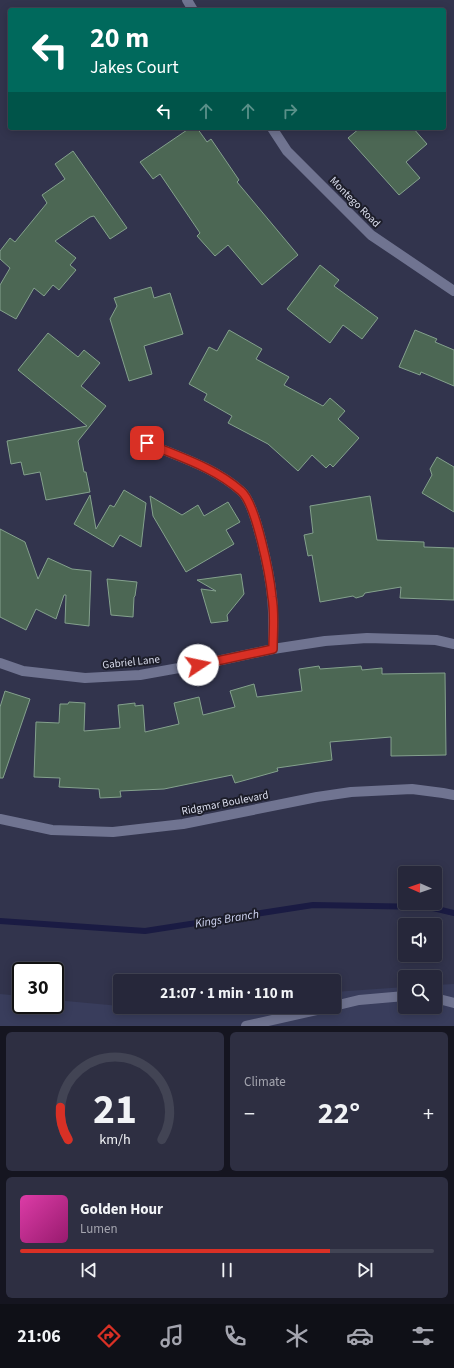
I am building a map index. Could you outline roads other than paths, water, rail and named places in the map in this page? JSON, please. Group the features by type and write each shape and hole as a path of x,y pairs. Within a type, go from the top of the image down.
{"street":[{"name":"Montego Road","path":"273,130 287,151 371,235 454,291"},
{"path":"147,443 215,471 243,492 251,505 262,544 272,598 273,649"},
{"name":"Gabriel Lane","path":"0,663 23,671 85,678 140,675 273,649 325,641 366,638 436,640 454,644"},
{"name":"Ridgmar Boulevard","path":"0,819 52,830 113,832 183,824 317,797 351,792 412,789 443,792 454,795"},
{"path":"341,1004 360,1000 398,997"},
{"path":"442,1000 454,1003"},
{"path":"246,1026 299,1014"}],"waterway":[{"name":"Kings Branch","path":"0,921 145,931 313,905 429,907 454,913"}]}
